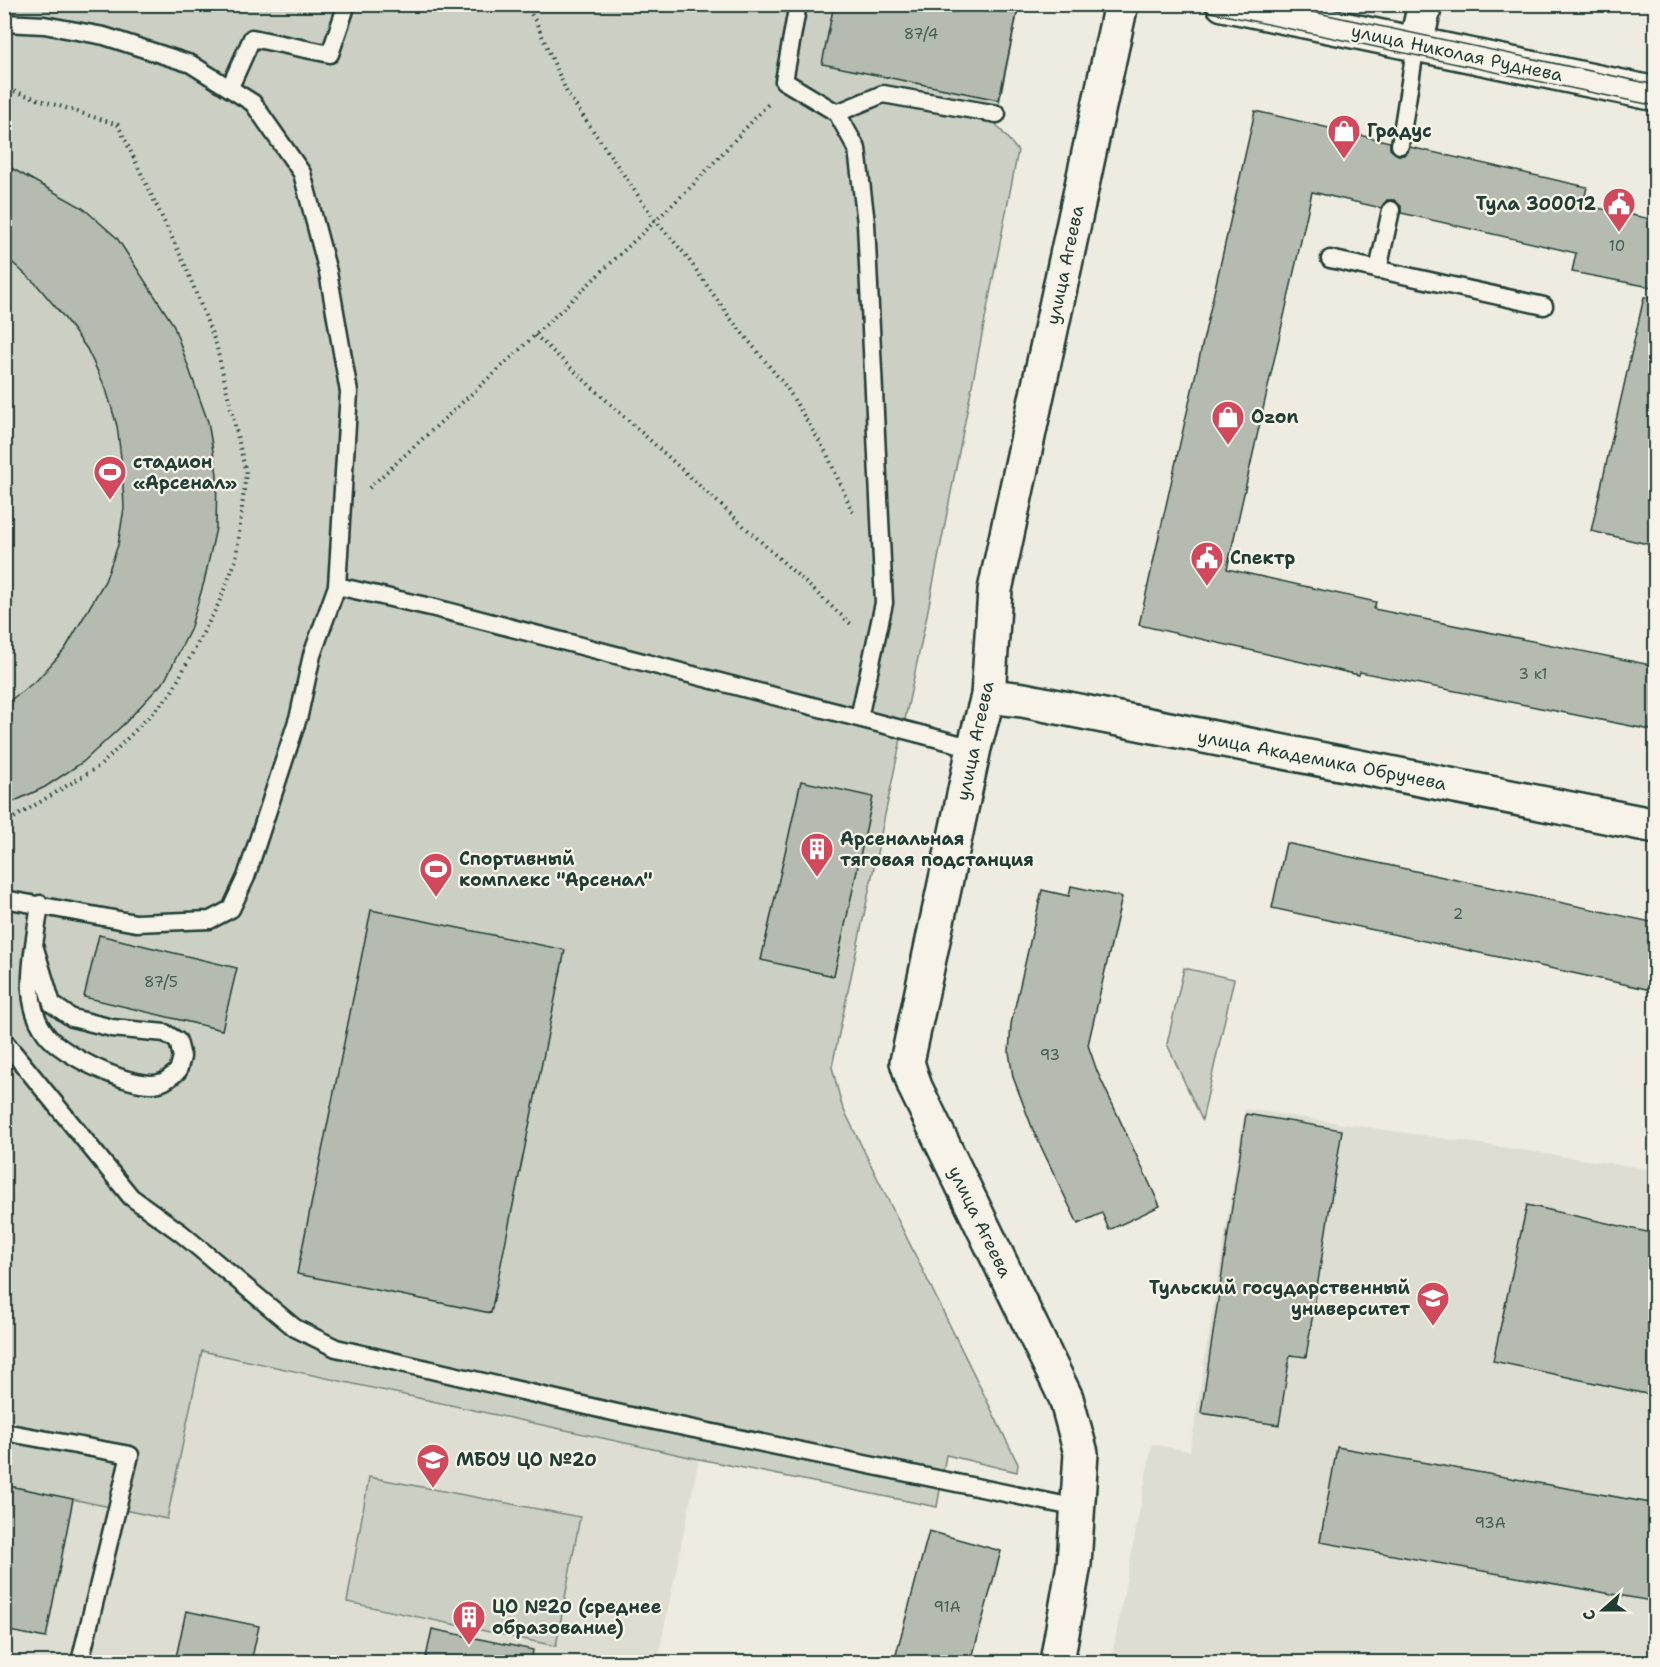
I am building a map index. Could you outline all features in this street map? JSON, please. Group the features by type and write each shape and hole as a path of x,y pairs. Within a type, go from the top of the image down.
{"street":[{"name":"улица Агеева","path":"1057,1662 1074,1564 1081,1453 1066,1398 915,1087 907,1062 974,748 988,696 995,590 1121,4"},
{"name":"улица Николая Руднева","path":"1223,4 1656,94"},
{"path":"1416,44 1425,4"},
{"name":"улица Академика Обручева","path":"988,696 1023,700 1656,826"}],"lane":[{"path":"230,87 252,38 330,54 346,4"},
{"path":"798,4 784,81 837,113 857,149 866,224 884,603 859,717"},
{"path":"4,23 44,25 104,36 191,64 253,103 302,173 328,272 349,392 337,586 312,655 299,715 246,877 231,909 210,920 136,923 40,904 4,900"},
{"path":"1400,145 1416,44"},
{"path":"837,113 884,94 997,114"},
{"path":"1378,270 1390,210"},
{"path":"1330,259 1544,306"},
{"path":"337,586 974,748"},
{"path":"34,945 52,1004 72,1018 112,1028 165,1033 178,1041 182,1057 178,1071 158,1084 137,1081 103,1071 74,1057 46,1035 36,1013 29,986 34,945 40,904"},
{"path":"4,1041 131,1197 181,1233 295,1328 336,1348 626,1415 1078,1509"},
{"path":"4,1432 130,1455 80,1662"}],"path":[{"path":"525,4 536,22 567,93 655,220 684,253 730,318 787,388 827,454 856,521"},
{"path":"340,515 536,335 655,220 765,110 784,81"},
{"path":"4,824 101,765 170,696 218,605 236,560 246,473 216,344 185,265 118,125 13,91"},
{"path":"536,335 856,629"}],"shaded area":[{"name":"Спортивный комплекс \"Арсенал\"","path":"4,5 1019,5 995,123 1018,151 927,615 832,1067 842,1106 1018,1464 1017,1472 946,1455 937,1507 699,1459 202,1351 167,1519 5,1485"},
{"path":"1184,968 1234,979 1202,1120 1167,1044"},
{"name":"Тульский государственный университет","path":"1245,1109 1655,1170 1655,1662 1111,1662 1152,1444 1190,1451"},
{"name":"МБОУ ЦО №20","path":"202,1351 699,1459 657,1662 5,1662 4,1485 167,1519"},
{"path":"369,1477 580,1517 556,1646 347,1602"}],"building":[{"path":"834,4 1019,4 999,100 822,64"},
{"path":"1255,111 1390,142 1390,149 1398,155 1404,155 1410,147 1587,187 1583,205 1656,220 1656,288 1572,272 1576,253 1401,213 1401,206 1394,200 1387,200 1381,208 1312,192 1227,569 1376,602 1374,609 1656,666 1656,731 1360,672 1359,675 1139,625"},
{"name":"стадион «Арсенал»","path":"4,164 83,208 117,238 173,324 208,422 217,474 216,528 204,582 190,630 165,680 125,723 83,762 45,787 4,806 4,705 37,680 65,649 105,581 118,545 124,508 117,426 106,389 87,349 63,316 37,285 4,255"},
{"path":"1644,297 1656,298 1656,546 1591,531"},
{"name":"Арсенальная тяговая подстанция","path":"801,781 873,797 834,976 761,960"},
{"path":"1286,843 1656,923 1656,991 1272,908"},
{"path":"1071,886 1122,897 1088,1045 1097,1071 1160,1206 1109,1230 1102,1213 1078,1224 1033,1130 1013,1077 1009,1052 1011,1024 1042,890 1069,896"},
{"path":"371,910 565,950 491,1313 297,1274"},
{"path":"99,935 237,968 222,1030 84,997"},
{"path":"1246,1114 1342,1130 1306,1357 1290,1355 1279,1425 1201,1413"},
{"path":"1527,1205 1656,1234 1656,1396 1493,1361"},
{"path":"1337,1447 1656,1504 1656,1578 1651,1601 1320,1542"},
{"path":"4,1485 73,1499 46,1638 4,1630"},
{"path":"929,1531 1001,1551 971,1662 894,1662"},
{"path":"186,1611 259,1626 251,1662 175,1662"},
{"name":"ЦО №20 (среднее образование)","path":"432,1629 533,1650 531,1662 425,1662"}],"tram line":[{"path":"1191,4 1210,12 1656,106"},
{"path":"1276,4 1656,85"}],"place":[{"name":"Градус","path":"1344,160"},
{"name":"Тула 300012","path":"1619,233"},
{"name":"Ozon","path":"1228,446"},
{"name":"стадион «Арсенал»","path":"110,501"},
{"name":"Спектр","path":"1207,587"},
{"name":"Арсенальная тяговая подстанция","path":"817,878"},
{"name":"Спортивный комплекс \"Арсенал\"","path":"436,898"},
{"name":"Тульский государственный университет","path":"1433,1327"},
{"name":"МБОУ ЦО №20","path":"433,1489"},
{"name":"ЦО №20 (среднее образование)","path":"469,1646"}]}
